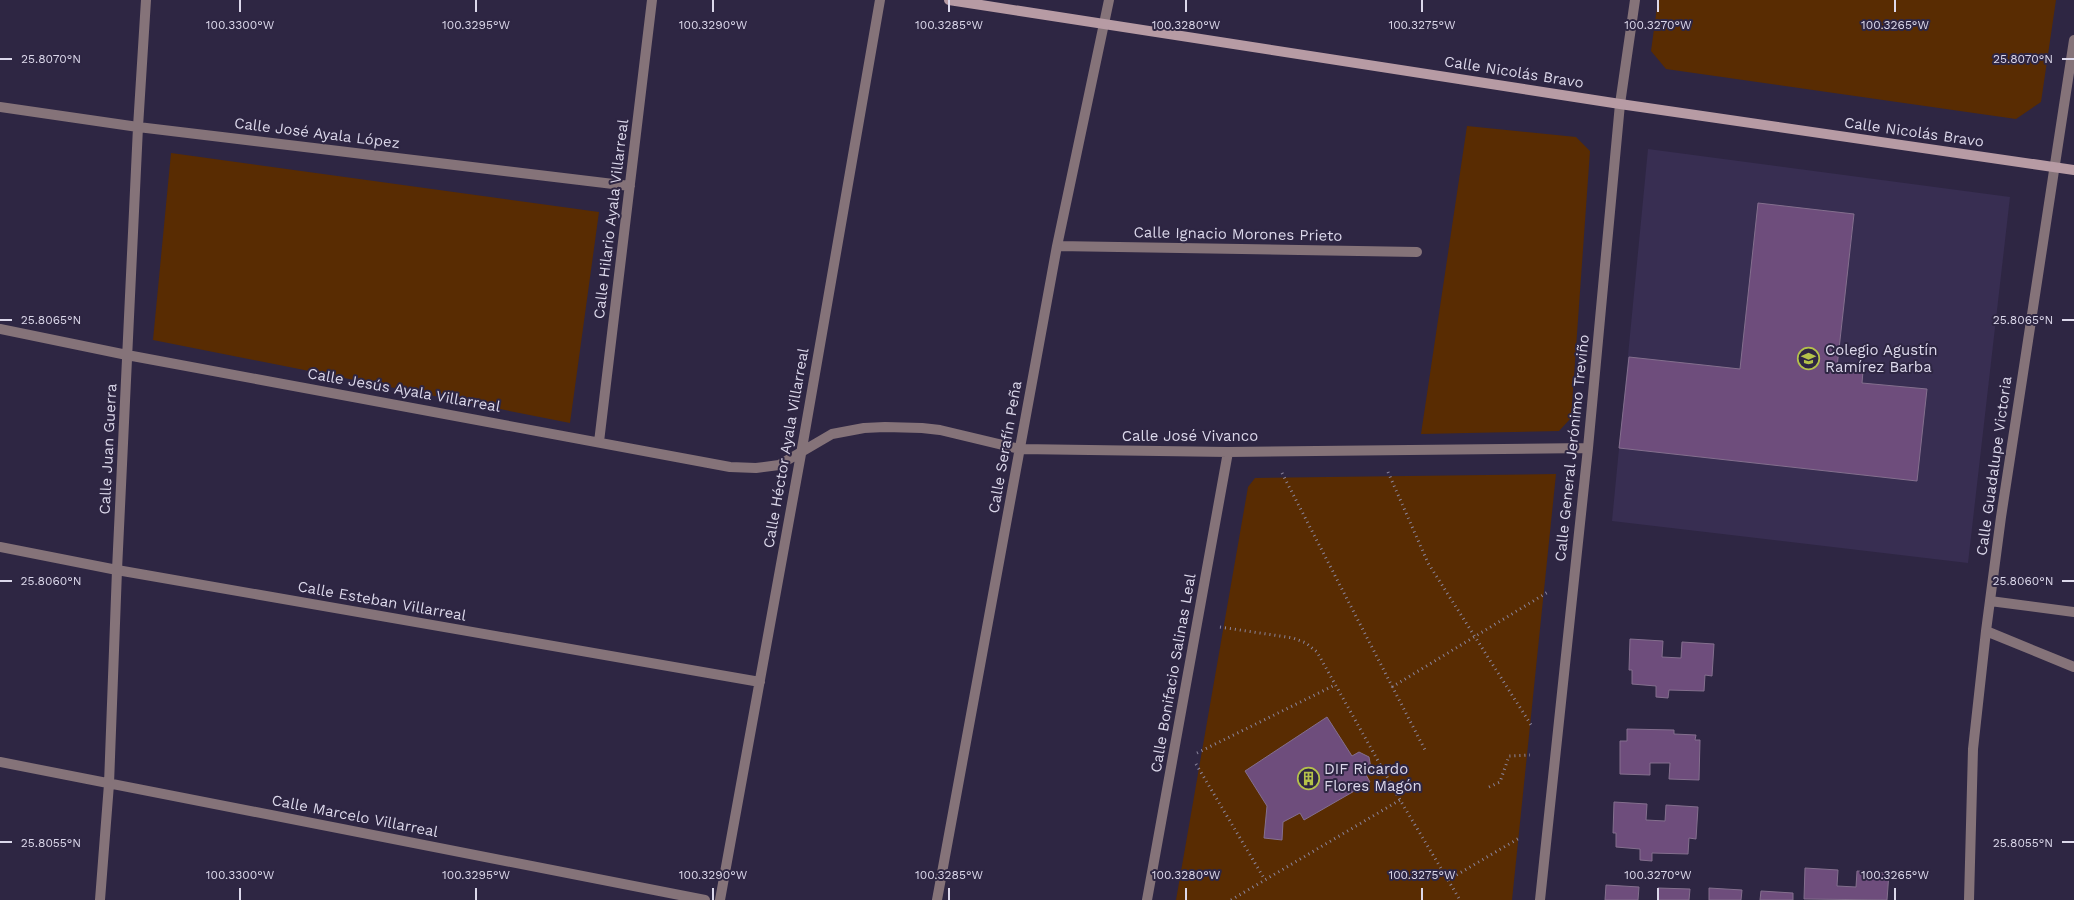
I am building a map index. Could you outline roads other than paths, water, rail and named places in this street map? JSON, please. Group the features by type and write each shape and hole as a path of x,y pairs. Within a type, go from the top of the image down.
{"street":[{"name":"Calle Juan Guerra","path":"100,900 110,784 117,570 138,127 146,0"},
{"name":"Calle Hilario Ayala Villarreal","path":"599,442 652,0"},
{"name":"Calle Héctor Ayala Villarreal","path":"720,900 801,454 880,0"},
{"name":"Calle Nicolás Bravo","path":"949,0 1620,104 2074,170"},
{"name":"Calle Serafín Peña","path":"937,900 1058,246 1109,0"},
{"name":"Calle General Jerónimo Treviño","path":"1540,900 1588,448 1620,104 1635,0"},
{"name":"Calle Guadalupe Victoria","path":"1970,900 1973,749 1986,631 2001,517 2074,40"},
{"name":"Calle José Ayala López","path":"0,107 138,127 630,186"},
{"name":"Calle Ignacio Morones Prieto","path":"1058,246 1417,252"},
{"name":"Calle Jesús Ayala Villarreal","path":"0,328 128,355 730,467 756,468 779,465 801,454"},
{"name":"Calle José Vivanco","path":"801,454 816,442 832,434 864,428 885,427 940,430 1020,449 1228,452 1588,448"},
{"name":"Calle Bonifacio Salinas Leal","path":"1147,900 1228,452"},
{"name":"Calle Esteban Villarreal","path":"0,547 117,570 760,682"},
{"path":"1990,601 2074,612"},
{"path":"1986,631 2074,667"},
{"name":"Calle Marcelo Villarreal","path":"0,762 705,900"}],"place":[{"name":"Colegio Agustín Ramírez Barba","path":"1809,359"},
{"name":"DIF Ricardo Flores Magón","path":"1308,778"}]}
